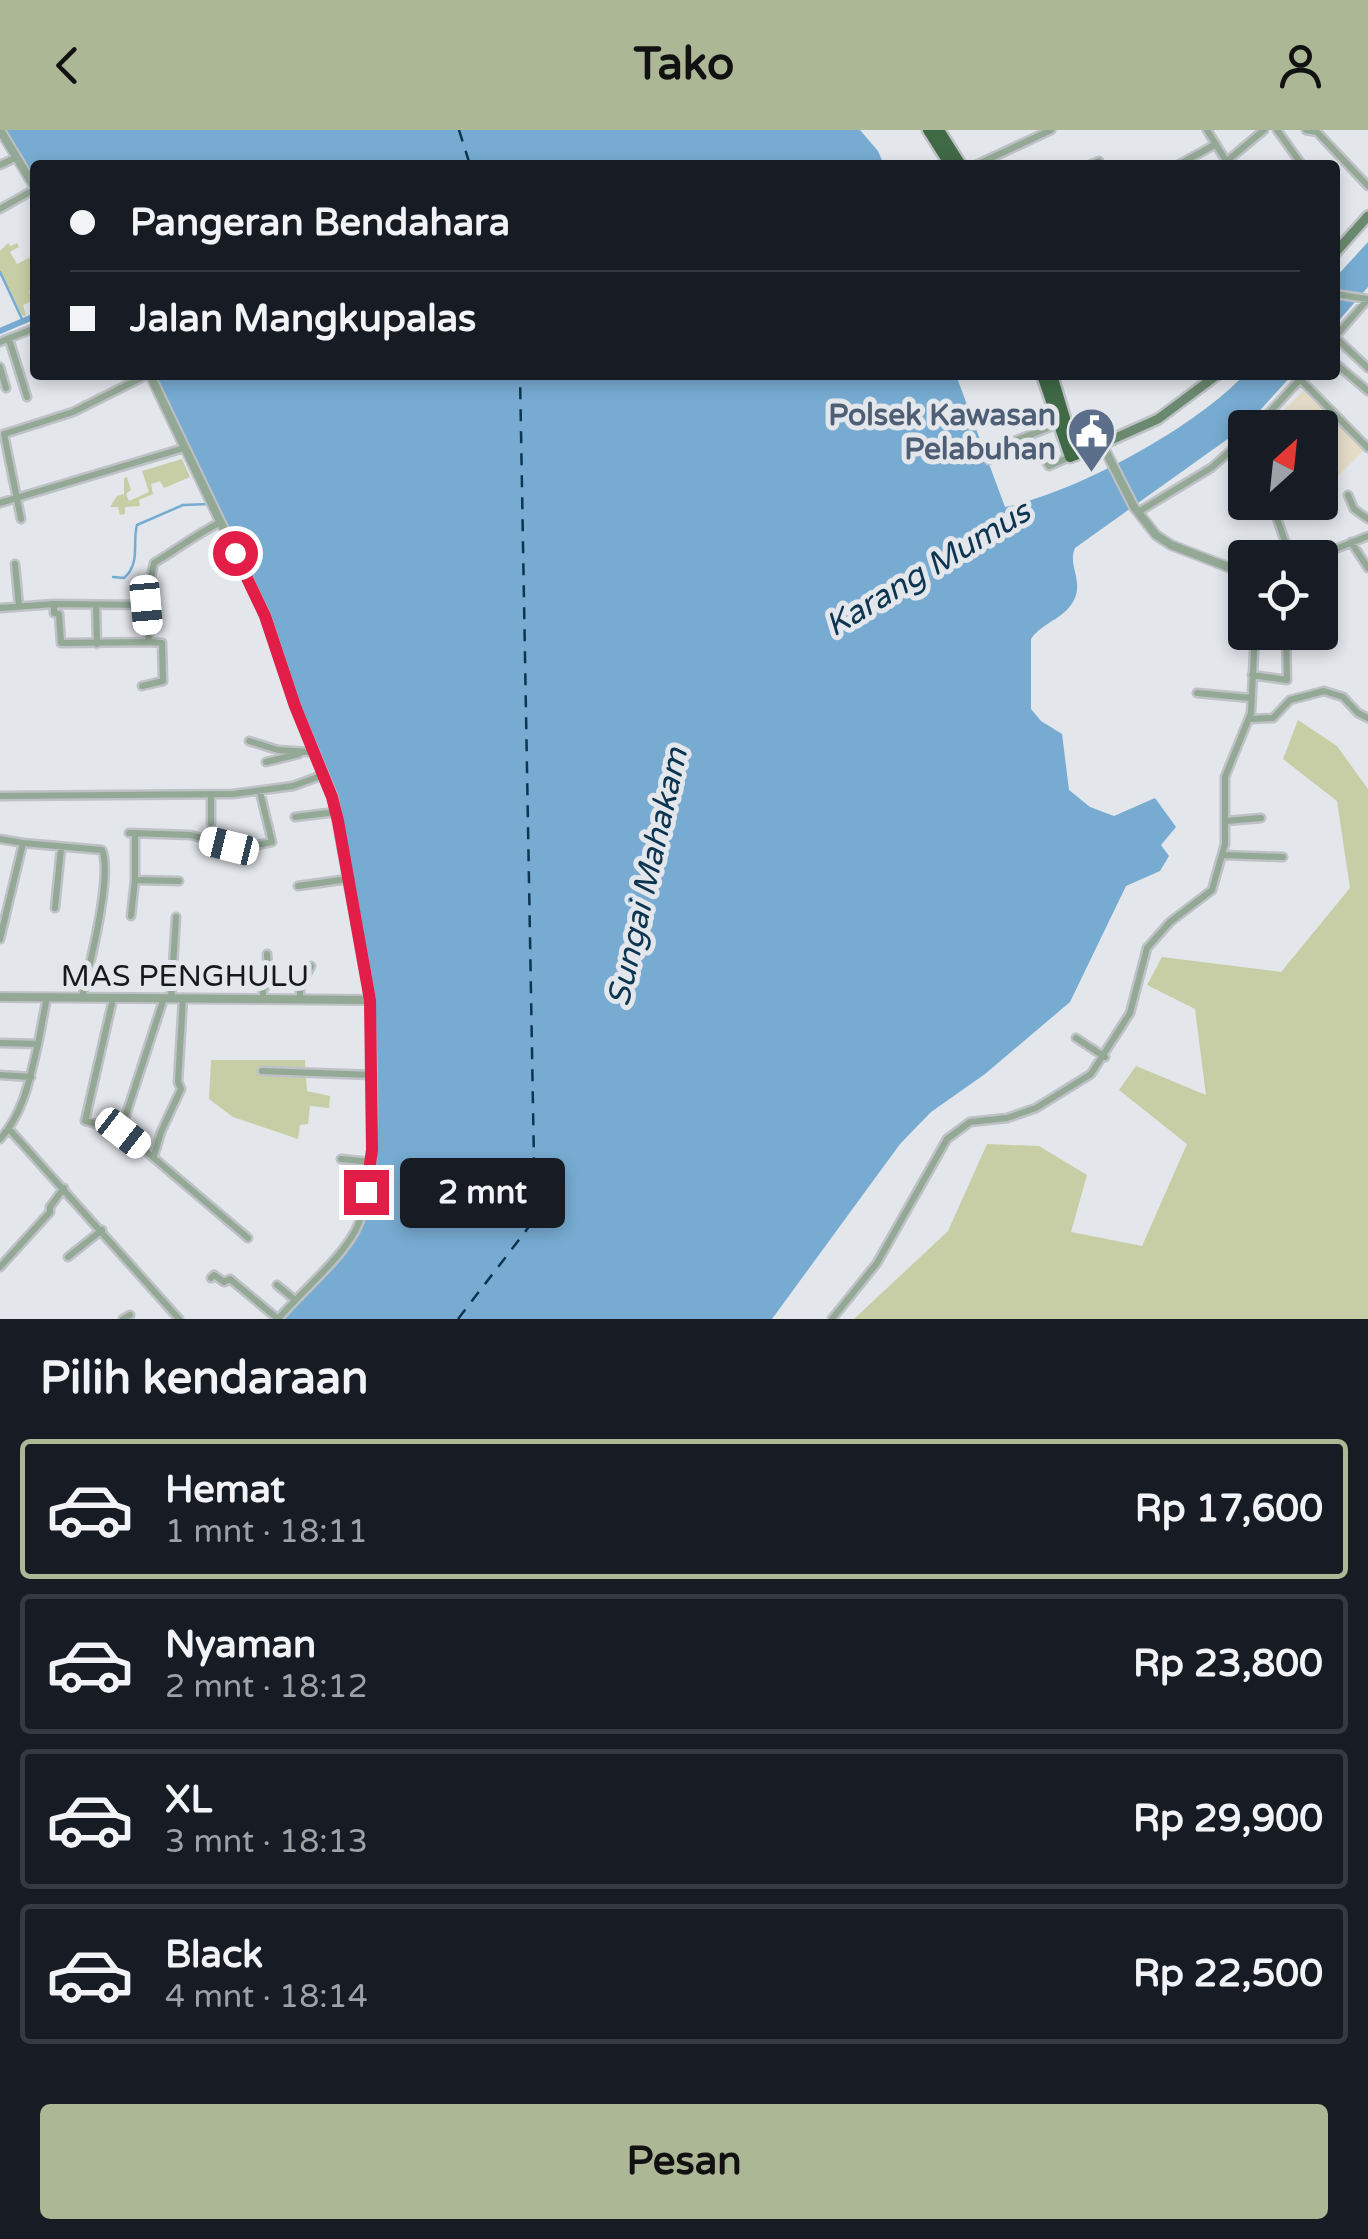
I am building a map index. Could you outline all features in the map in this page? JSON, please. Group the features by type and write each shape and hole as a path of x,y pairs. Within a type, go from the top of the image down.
{"highway":[{"path":"937,132 948,160"},
{"path":"937,132 958,160"},
{"path":"1052,380 1058,424 1073,456"},
{"path":"1052,380 1073,456"},
{"path":"1073,456 1102,444"}],"main road":[{"path":"1340,247 1368,216"},
{"path":"1102,444 1158,418 1210,380"}],"street":[{"path":"0,130 30,180"},
{"path":"987,160 1051,130"},
{"path":"1207,130 1226,160"},
{"path":"1231,160 1264,130"},
{"path":"1277,130 1298,160"},
{"path":"1306,130 1316,131 1368,186"},
{"path":"1187,160 1216,144"},
{"path":"0,165 17,156"},
{"path":"0,210 30,192"},
{"path":"1340,295 1366,299 1340,332"},
{"path":"27,397 4,341 30,330"},
{"path":"1340,343 1368,368"},
{"path":"0,367 6,388"},
{"path":"1340,367 1368,391"},
{"path":"21,518 5,433 73,412 138,380"},
{"path":"150,380 265,616 311,751 323,774 336,812 370,1000 370,1162 353,1236 278,1319 230,1278 224,1282 214,1275 210,1278"},
{"path":"1272,410 1299,380"},
{"path":"1305,380 1368,448"},
{"path":"1058,424 987,456 1031,442 1048,466 1073,456"},
{"path":"1102,444 1136,510 1163,541 1228,568"},
{"path":"0,504 184,448"},
{"path":"1136,510 1210,468 1228,453"},
{"path":"1348,495 1354,509 1368,520"},
{"path":"149,642 146,605 155,562 219,522"},
{"path":"1338,548 1368,536"},
{"path":"1352,542 1368,568"},
{"path":"15,564 19,606"},
{"path":"54,604 54,614 59,614 61,643 162,643 163,680 160,684 142,686"},
{"path":"96,604 98,644"},
{"path":"0,608 146,605"},
{"path":"832,1319 877,1263 932,1162 954,1132 970,1122 1007,1118 1036,1108 1077,1085 1104,1057 1130,1013 1148,948 1170,922 1212,890 1223,855 1225,777 1250,718 1254,650"},
{"path":"1252,675 1288,680 1287,650"},
{"path":"1250,718 1273,718 1290,700 1324,692 1343,697 1368,718"},
{"path":"1197,694 1250,698"},
{"path":"249,740 278,750 311,751"},
{"path":"266,762 311,751"},
{"path":"0,796 260,792 293,786 323,774"},
{"path":"131,916 136,880 132,833 190,835 243,848 272,842 260,792"},
{"path":"211,794 211,823"},
{"path":"295,817 336,812"},
{"path":"1226,821 1262,818"},
{"path":"0,839 102,850 105,865 98,925 82,998"},
{"path":"0,939 23,843"},
{"path":"55,908 61,848"},
{"path":"1223,855 1283,857"},
{"path":"298,886 348,879"},
{"path":"136,880 179,882"},
{"path":"121,1130 168,998 176,917"},
{"path":"263,995 269,983 267,954"},
{"path":"300,996 312,966"},
{"name":"MAS PENGHULU","path":"0,997 263,995 370,1000"},
{"path":"0,1139 10,1129 30,1077 46,997"},
{"path":"154,1156 182,1089 178,1082 183,998"},
{"path":"114,999 85,1122 121,1130 248,1238"},
{"path":"1076,1038 1104,1057"},
{"path":"0,1043 38,1044"},
{"path":"262,1071 372,1075"},
{"path":"0,1076 30,1077"},
{"path":"10,1129 179,1319"},
{"path":"341,1159 370,1162"},
{"path":"0,1267 50,1212 50,1206 64,1188"},
{"path":"68,1257 102,1230"},
{"path":"277,1285 294,1300"}],"shaded area":[{"path":"1303,391 1324,410 1284,410"},
{"path":"1338,423 1366,448 1338,476"}],"green space":[{"path":"8,243 17,243 19,247 10,252 17,264 30,258 30,302 23,305 26,316 0,271 0,251"},
{"path":"182,459 190,477 164,488 160,481 151,484 153,494 139,500 140,506 125,507 125,514 120,515 118,507 110,507 117,496 124,494 124,478 127,477 131,490 126,494 129,501 149,492 142,471"},
{"path":"1298,720 1337,746 1368,789 1368,1319 854,1319 948,1231 987,1144 1039,1146 1087,1175 1071,1232 1142,1246 1187,1144 1119,1090 1136,1066 1206,1095 1195,1009 1147,985 1162,957 1281,972 1350,888 1337,801 1283,759"},
{"path":"211,1060 305,1060 307,1091 330,1096 329,1108 310,1106 308,1124 300,1125 298,1139 233,1117 209,1099"}],"water":[{"path":"5,130 860,130 882,160 30,160 30,173"},
{"path":"1368,242 1368,287 1340,319 1340,273"},
{"path":"153,380 958,380 1005,507 1066,488 1133,455 1196,416 1238,380 1287,380 1260,410 1228,410 1228,439 1075,548 1077,589 1073,603 1031,639 1031,709 1041,721 1062,734 1069,790 1090,807 1114,816 1155,798 1176,827 1161,845 1169,856 1160,871 1126,886 1070,1002 985,1074 931,1112 900,1144 772,1319 281,1319 360,1232 373,1158 370,976 334,794 300,714 267,615"}],"waterway":[{"path":"0,272 23,321"},
{"path":"0,331 30,318"},
{"path":"113,577 124,578 132,566 137,525 183,505 210,504"}],"ferry route":[{"path":"459,130 468,160"},
{"path":"458,1319 535,1219 520,380"}],"place":[{"name":"Polsek Kawasan Pelabuhan","path":"1091,474"}],"route":[{"path":"235,553 265,616 338,821 370,1000 372,1150 366,1192"}],"water label":[{"name":"Karang Mumus","path":"928,569"},
{"name":"Sungai Mahakam","path":"648,877"}]}
